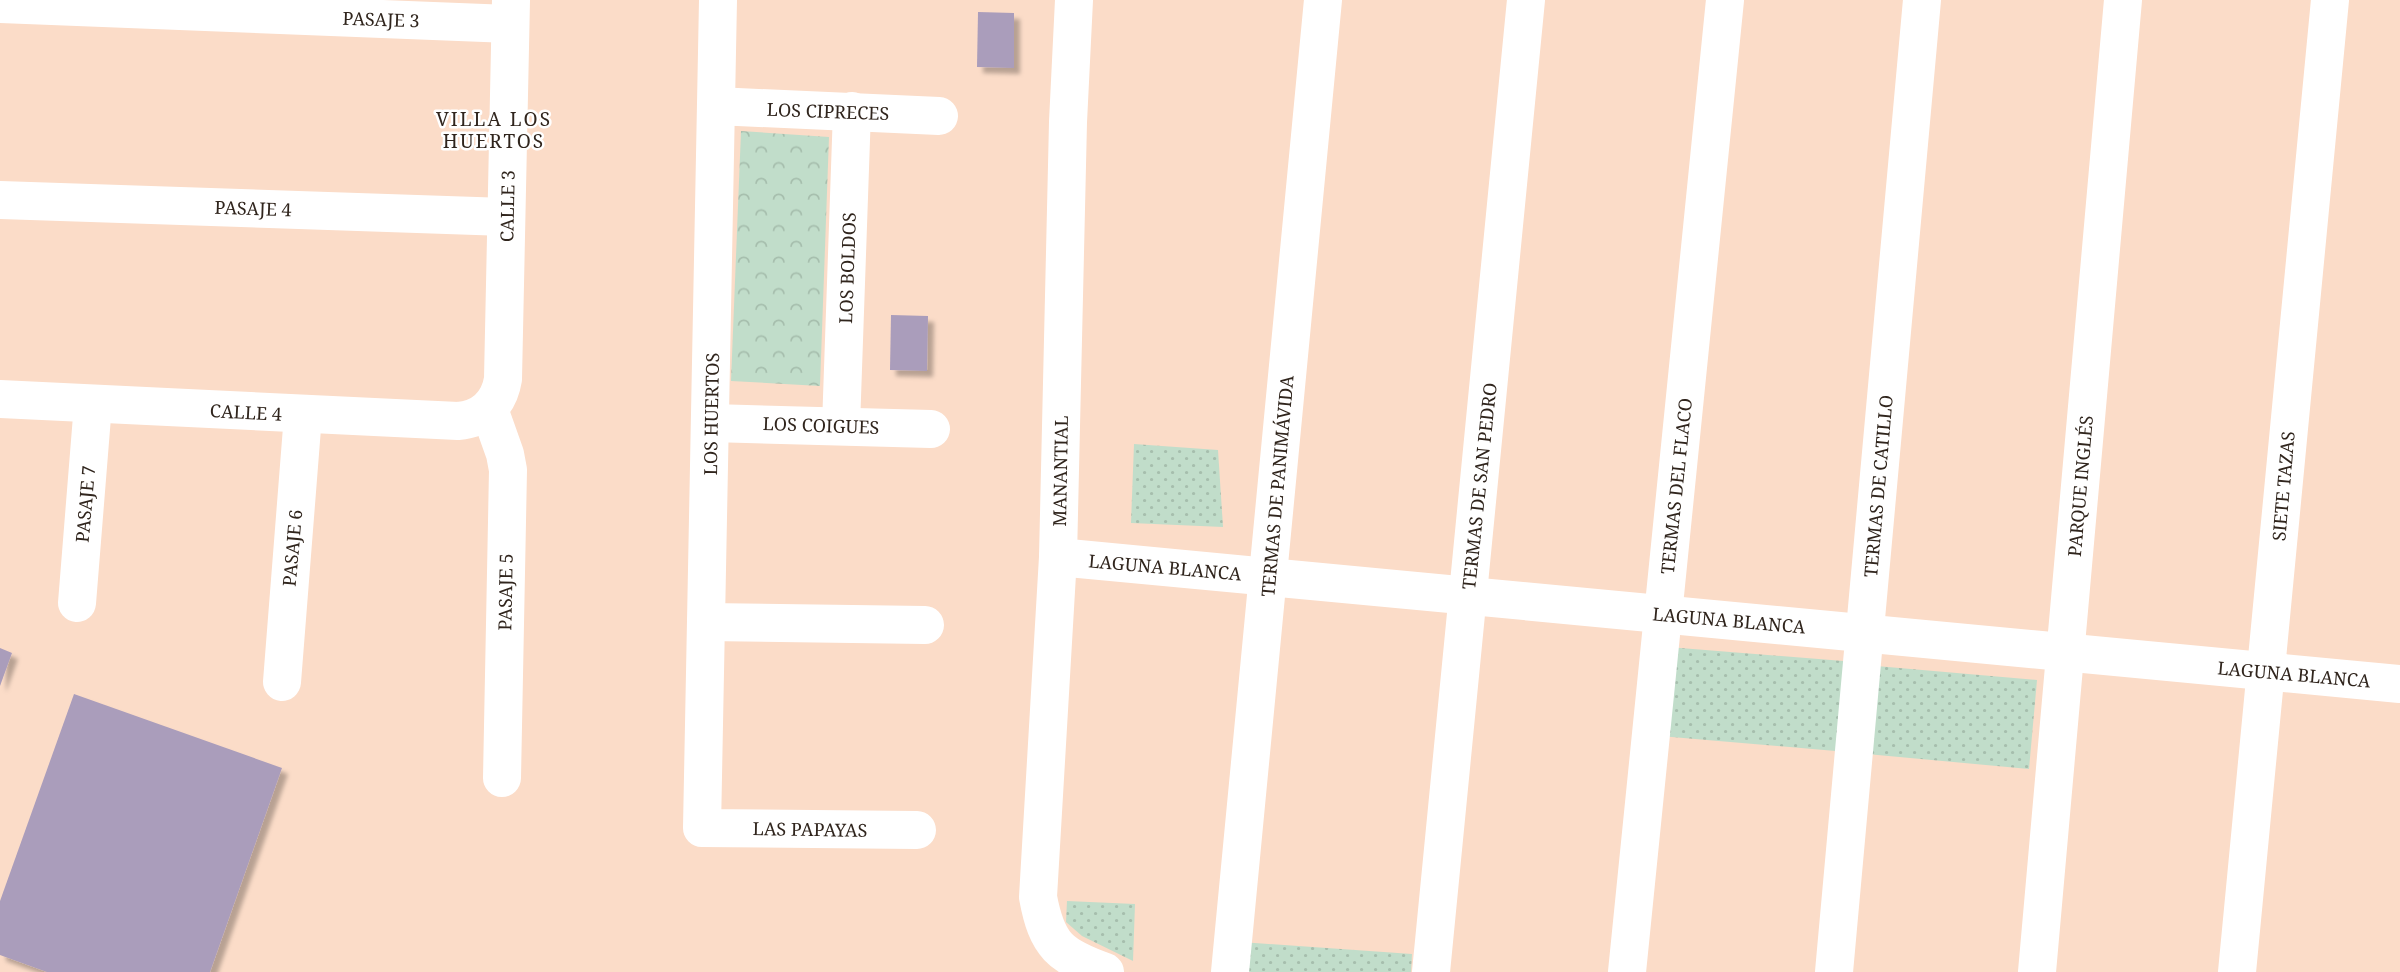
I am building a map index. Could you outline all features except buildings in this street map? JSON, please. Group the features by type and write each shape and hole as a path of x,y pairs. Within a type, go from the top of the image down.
{"street":[{"name":"LOS HUERTOS","path":"702,828 718,0"},
{"name":"MANANTIAL","path":"1074,0 1068,122 1058,557 1038,897 1050,940 1067,955 1105,972"},
{"name":"TERMAS DE PANIMÁVIDA","path":"1230,972 1323,0"},
{"name":"TERMAS DE SAN PEDRO","path":"1431,972 1526,0"},
{"name":"TERMAS DEL FLACO","path":"1627,972 1725,0"},
{"name":"TERMAS DE CATILLO","path":"1834,972 1922,0"},
{"name":"PARQUE INGLÉS","path":"2036,972 2123,0"},
{"name":"SIETE TAZAS","path":"2237,972 2330,0"},
{"name":"PASAJE 3","path":"0,4 511,12"},
{"name":"CALLE 3","path":"489,409 501,390 503,379 511,12"},
{"name":"LOS CIPRECES","path":"716,106 939,116"},
{"name":"LOS BOLDOS","path":"841,426 852,111"},
{"name":"PASAJE 4","path":"0,200 506,217"},
{"name":"CALLE 4","path":"0,399 458,421 469,420 489,409"},
{"name":"PASAJE 7","path":"77,603 93,404"},
{"name":"PASAJE 5","path":"489,409 508,470 502,778"},
{"name":"PASAJE 6","path":"282,682 303,415"},
{"name":"LOS COIGUES","path":"711,423 931,429"},
{"name":"LAGUNA BLANCA","path":"1058,557 2400,684"},
{"path":"706,622 925,625"},
{"name":"LAS PAPAYAS","path":"702,828 917,830"}],"green space":[{"path":"741,131 829,137 820,386 731,381"},
{"path":"1134,444 1218,450 1223,527 1131,523"},
{"path":"1668,647 1856,662 1847,752 1660,736"},
{"path":"1865,665 2037,680 2029,769 1856,753"},
{"path":"1067,901 1135,904 1133,961 1082,936 1066,922"},
{"path":"1241,942 1412,954 1411,972 1239,972"}],"district":[{"name":"VILLA LOS HUERTOS","path":"494,130"}]}
